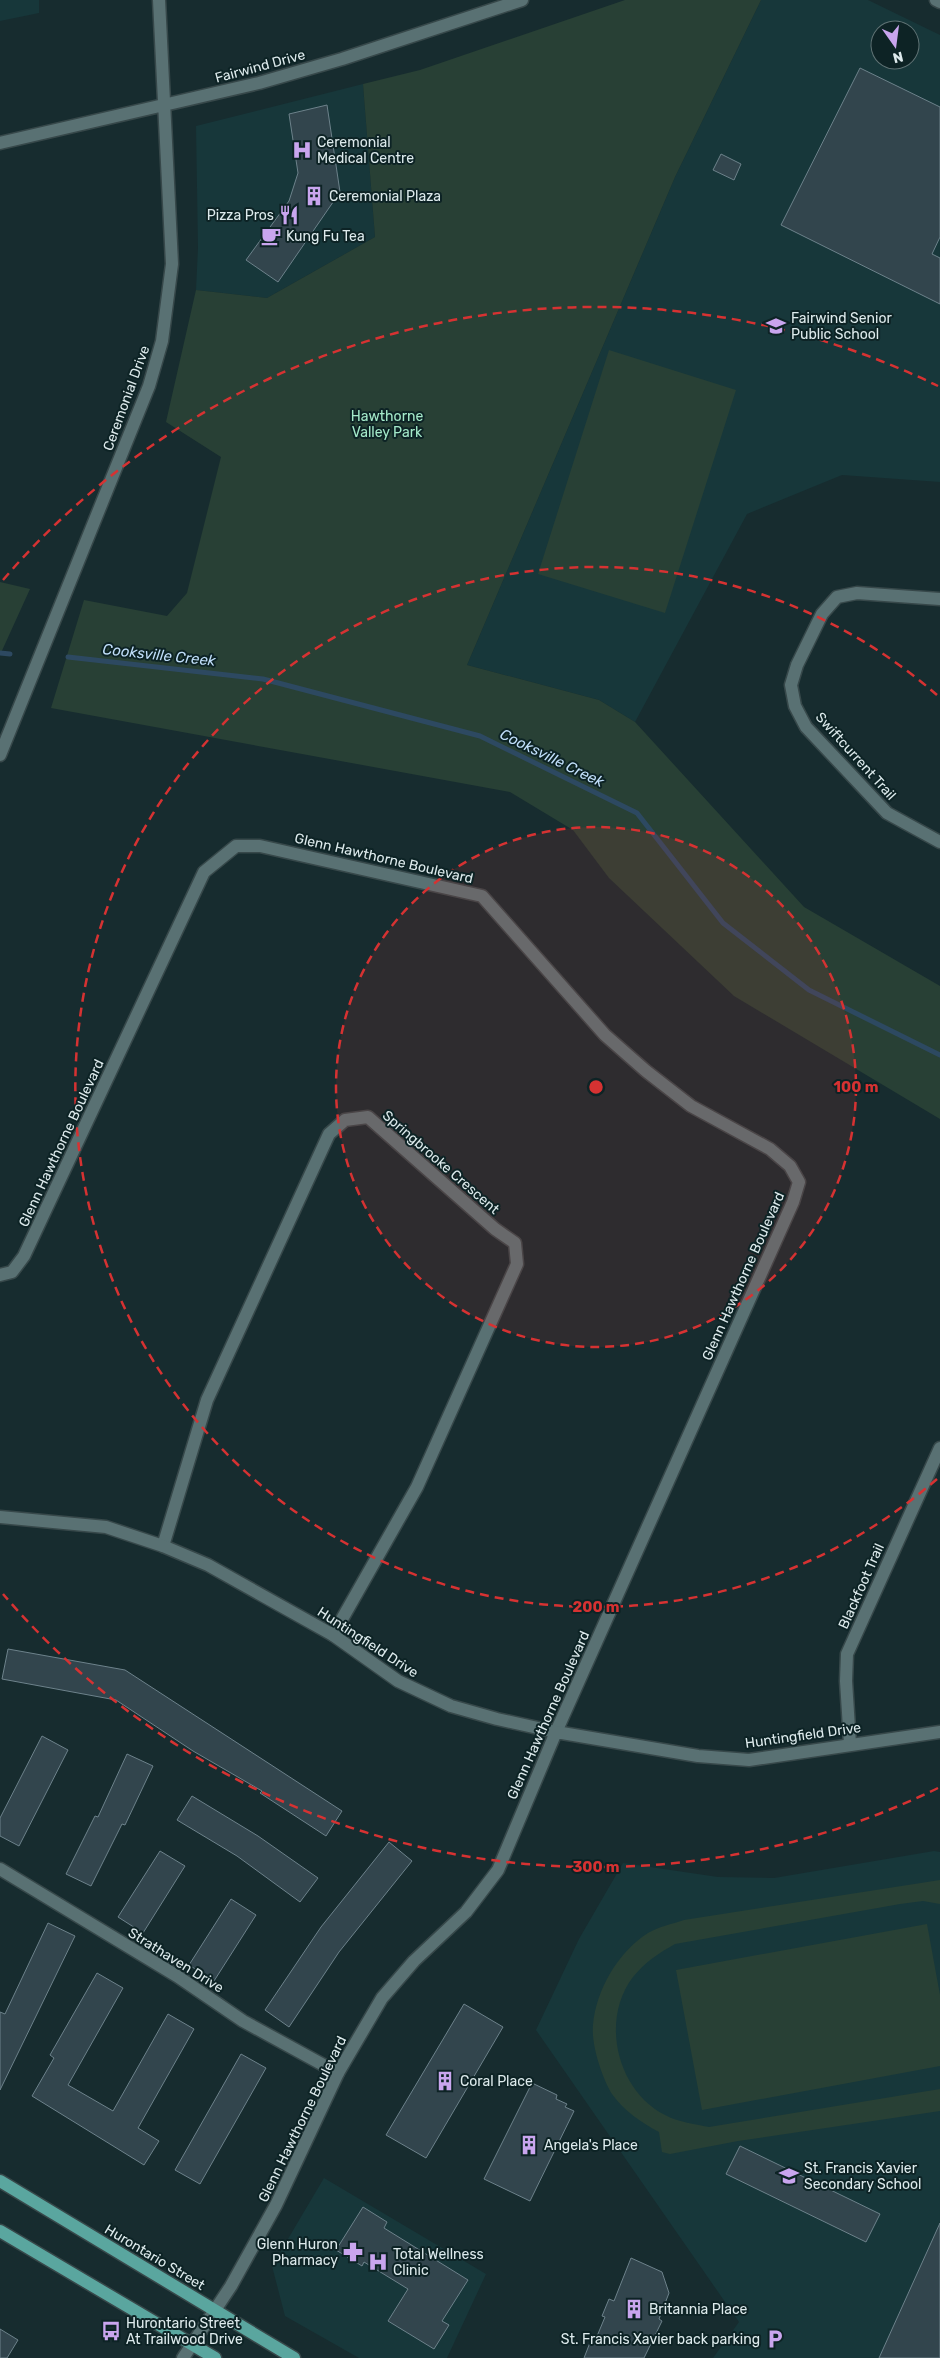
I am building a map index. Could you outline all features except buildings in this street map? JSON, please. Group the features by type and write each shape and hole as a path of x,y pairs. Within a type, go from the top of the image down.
{"main road":[{"name":"Hurontario Street","path":"0,2181 294,2358"},
{"path":"0,2231 215,2358"}],"street":[{"name":"Ceremonial Drive","path":"0,755 149,386 162,341 172,264 159,0"},
{"name":"Fairwind Drive","path":"0,143 163,106 342,59 522,0"},
{"path":"936,0 940,2"},
{"name":"Swiftcurrent Trail","path":"940,599 857,593 837,597 822,614 797,665 791,685 795,706 806,727 887,812 940,842"},
{"name":"Glenn Hawthorne Boulevard","path":"0,1275 12,1272 24,1256 204,872 236,846 260,846 482,896 605,1035 646,1071 691,1106 770,1149 790,1166 799,1182 793,1202 556,1732 498,1870 466,1912 414,1961 382,1998 338,2073 290,2180 231,2286 183,2358"},
{"name":"Springbrooke Crescent","path":"163,1546 207,1400 329,1134 345,1120 368,1117 514,1243 517,1264 416,1487 333,1635"},
{"name":"Blackfoot Trail","path":"850,1744 846,1681 848,1654 940,1448"},
{"name":"Huntingfield Drive","path":"0,1517 106,1527 163,1546 208,1565 333,1635 398,1681 451,1706 497,1719 556,1732 698,1756 749,1760 940,1732"},
{"name":"Strathaven Drive","path":"0,1869 177,1976 243,2021 338,2073"}],"shaded area":[{"path":"0,0 39,0 39,13 0,21"},
{"name":"Fairwind Senior Public School","path":"761,0 868,0 909,20 870,20 870,70 920,70 920,25 940,35 940,482 842,475 747,514 635,722 599,700 467,665 675,177"},
{"name":"Ceremonial Plaza","path":"363,84 375,237 267,298 196,290 198,248 196,126"},
{"name":"St. Francis Xavier Secondary School","path":"934,1851 940,1852 940,2358 713,2358 739,2322 536,2030 579,1939 623,1863 718,1877 774,1878"},
{"path":"324,2178 486,2274 447,2358 359,2358 285,2316 272,2266"}],"green space":[{"name":"Hawthorne Valley Park","path":"625,0 761,0 675,177 467,665 599,700 635,722 804,907 940,986 940,1119 734,996 609,878 573,830 510,792 51,708 84,600 167,616 187,593 221,457 166,422 196,290 267,298 375,237 363,84 420,70"},
{"path":"609,350 736,390 665,613 538,574"},
{"path":"0,582 30,589 0,655"},
{"path":"940,1880 940,1904 923,1901 900,1904 675,1944 652,1958 633,1977 623,1994 617,2013 616,2033 619,2053 625,2072 635,2089 648,2104 665,2115 686,2122 709,2127 940,2089 940,2111 738,2141 670,2154 662,2152 659,2132 633,2116 612,2094 595,2051 593,2025 595,2012 604,1986 618,1961 627,1950 648,1933 684,1920"},
{"path":"927,1924 940,1995 940,2066 702,2110 676,1970"}],"waterway":[{"name":"Cooksville Creek","path":"0,653 10,654"},
{"name":"Cooksville Creek","path":"68,657 263,679 480,736 637,813 723,923 809,990 940,1055"}],"place":[{"name":"Ceremonial Medical Centre","path":"302,150"},
{"name":"Ceremonial Plaza","path":"314,196"},
{"name":"Pizza Pros","path":"289,215"},
{"name":"Kung Fu Tea","path":"271,236"},
{"name":"Fairwind Senior Public School","path":"776,326"},
{"name":"Coral Place","path":"445,2081"},
{"name":"Angela's Place","path":"529,2145"},
{"name":"St. Francis Xavier Secondary School","path":"789,2176"},
{"name":"Glenn Huron Pharmacy","path":"353,2252"},
{"name":"Total Wellness Clinic","path":"378,2262"},
{"name":"Britannia Place","path":"634,2309"},
{"name":"Hurontario Street At Trailwood Drive","path":"111,2331"},
{"name":"St. Francis Xavier back parking","path":"775,2339"}]}
